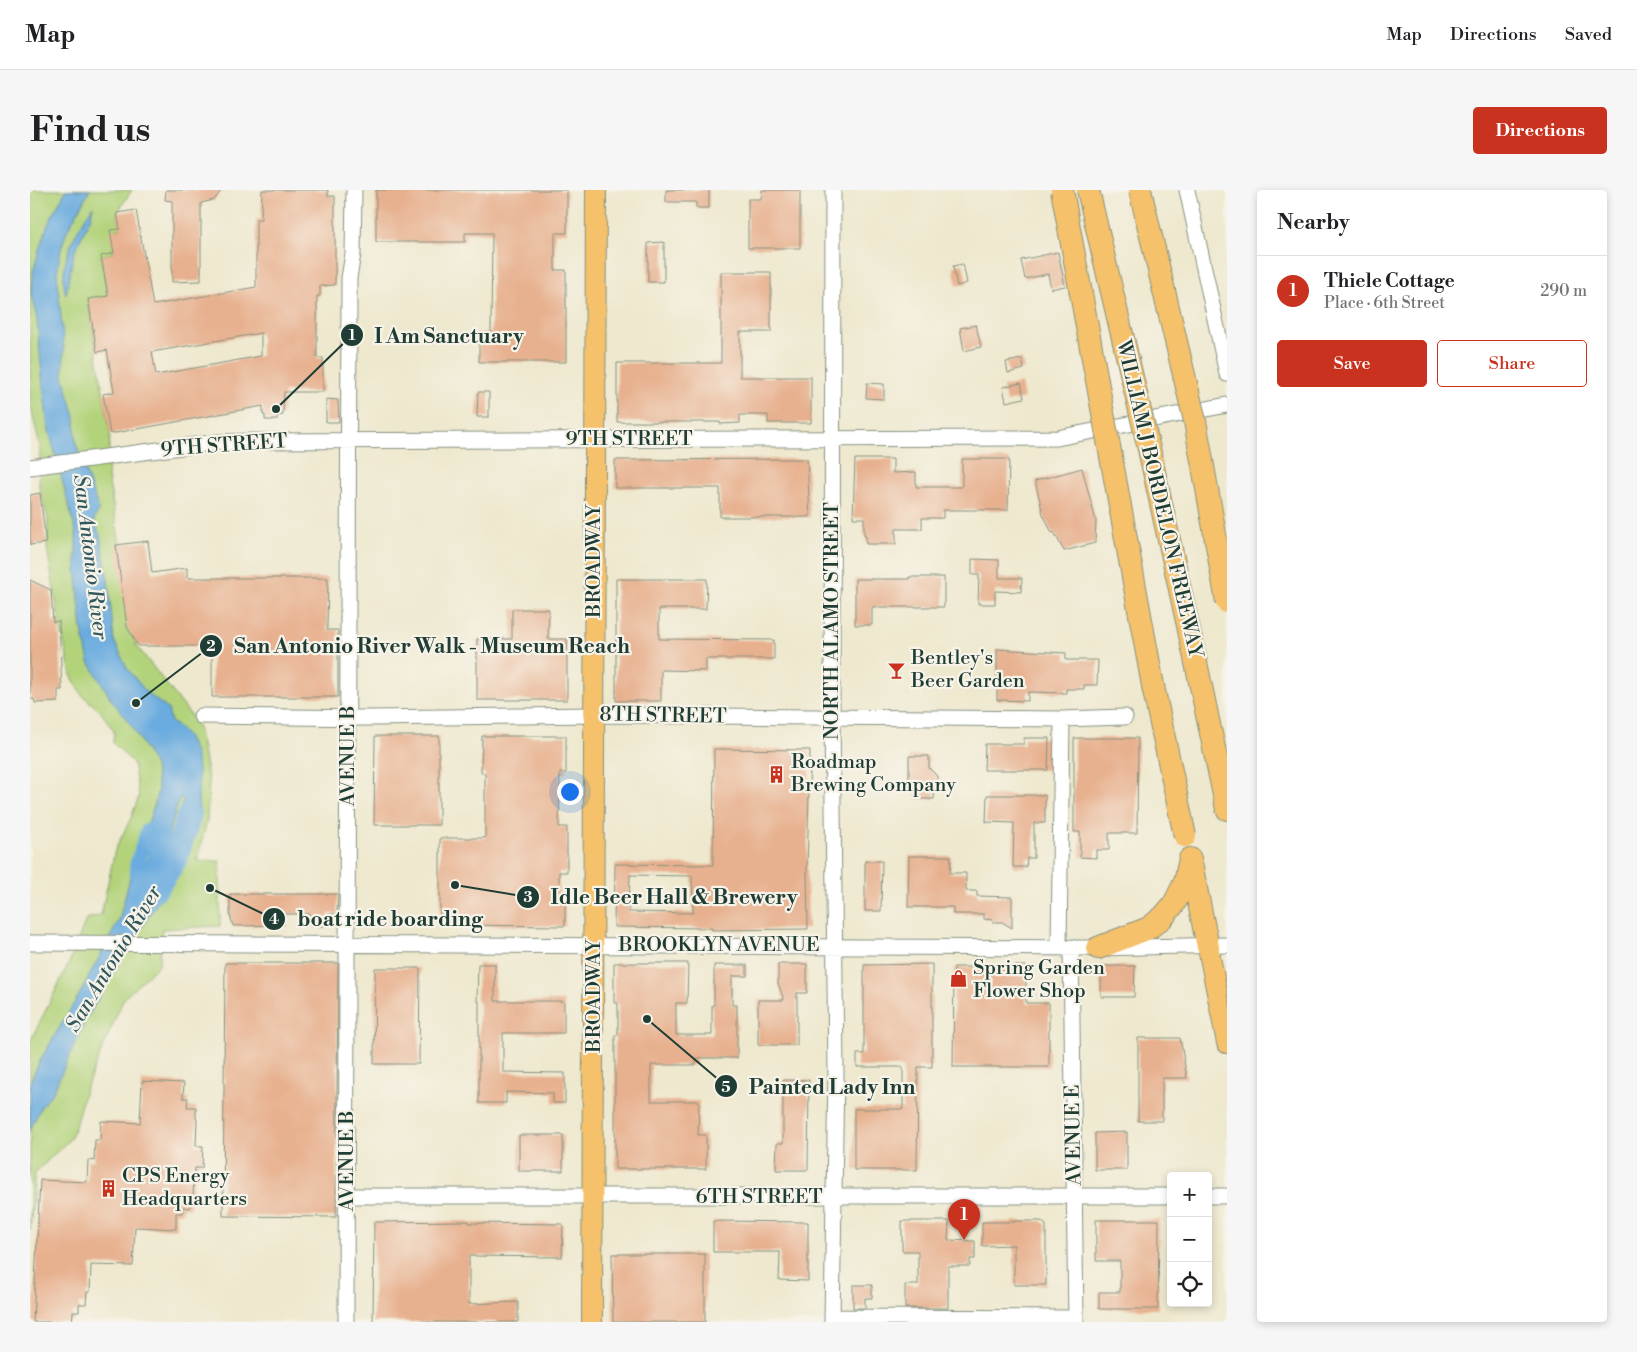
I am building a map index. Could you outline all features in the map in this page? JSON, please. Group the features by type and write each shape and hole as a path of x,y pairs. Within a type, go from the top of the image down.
{"highway":[{"path":"1062,190 1152,681 1190,858 1217,946"},
{"name":"WILLIAM J BORDELON FREEWAY","path":"1088,190 1151,459 1227,809"},
{"path":"1140,190 1195,421 1227,602"},
{"path":"1098,948 1149,928 1163,917 1174,904 1185,882 1190,858"}],"main road":[{"name":"BROADWAY","path":"592,1322 596,190"},
{"path":"1217,946 1227,1043"}],"street":[{"name":"AVENUE B","path":"346,1322 349,278 353,254 354,190"},
{"name":"NORTH ALAMO STREET","path":"832,1319 836,1072 832,717 833,190"},
{"path":"1187,190 1227,374"},
{"name":"9TH STREET","path":"35,466 219,442 254,441 1057,438 1227,405"},
{"name":"8TH STREET","path":"200,716 470,718 594,715 1125,718"},
{"name":"AVENUE E","path":"1062,719 1065,947 1075,1196 1076,1320"},
{"name":"BROOKLYN AVENUE","path":"30,943 1098,948 1217,946"},
{"name":"6TH STREET","path":"347,1196 1167,1196"},
{"path":"832,1319 1076,1320"}],"green space":[{"path":"30,190 132,190 117,213 120,229 111,231 114,253 101,256 108,296 88,300 110,434 108,477 119,539 128,623 136,645 196,722 200,735 209,783 207,820 197,861 220,861 220,926 162,929 159,965 124,998 85,1090 70,1139 35,1173 30,1229 30,1042 70,961 86,919 101,915 115,850 131,818 139,796 133,763 113,743 114,731 100,711 82,695 71,675 59,619 47,548 48,519 39,486 40,447 30,403"}],"water":[{"path":"66,190 90,190 67,231 61,249 57,273 64,349 63,375 75,417 76,444 99,510 94,520 100,535 108,580 114,640 127,668 147,693 168,709 171,722 187,737 192,746 197,765 199,810 191,836 185,851 170,846 183,799 180,797 161,857 139,849 158,790 155,766 133,728 111,699 89,662 82,630 76,569 76,533 48,427 37,320 31,293 33,272 40,247 48,224"},
{"path":"93,206 91,217 74,253 66,295 64,271 66,259 80,226"},
{"path":"167,857 184,861 121,960 86,1020 53,1092 41,1107 30,1131 30,1083 39,1062 79,995 119,920 135,858 162,865"}],"building":[{"path":"166,190 222,190 214,200 201,203 201,281 172,282 172,201 165,200"},
{"path":"262,190 328,190 328,196 335,196 335,285 320,286 320,296 317,296 317,358 323,358 323,392 284,392 283,415 277,416 277,420 265,420 263,406 110,434 103,394 114,392 107,350 97,352 88,299 108,296 101,256 114,253 110,230 120,229 117,213 136,210 153,305 256,287 256,219 261,219","holes":["261,333 261,356 156,375 152,352"]},
{"path":"376,190 567,190 567,233 555,233 555,270 566,270 566,362 479,362 479,333 491,333 492,233 465,233 465,242 376,242"},
{"path":"666,190 709,190 709,208 696,208 696,202 666,202"},
{"path":"762,190 800,190 800,248 748,248 748,199 761,199"},
{"path":"664,242 664,282 648,282 648,243"},
{"path":"1058,252 1065,286 1051,289 1048,274 1025,279 1021,260"},
{"path":"963,264 967,283 957,286 953,266"},
{"path":"721,272 771,272 771,332 740,332 740,377 811,377 811,423 768,423 768,415 740,415 740,423 720,424 720,422 617,422 617,363 721,363"},
{"path":"976,325 981,347 964,351 960,328"},
{"path":"1022,359 1024,369 1008,373 1006,362"},
{"path":"867,383 884,384 884,399 866,398"},
{"path":"1021,383 1024,398 1006,402 1003,387"},
{"path":"478,392 489,392 489,417 477,417"},
{"path":"326,399 338,400 339,422 326,422"},
{"path":"807,459 810,517 720,517 720,488 615,488 615,460"},
{"path":"855,459 893,459 893,473 916,472 916,487 962,487 962,459 1009,459 1008,510 943,510 943,518 922,518 922,529 896,529 896,544 866,544 864,518 853,518"},
{"path":"1082,468 1096,521 1095,543 1064,551 1054,532 1052,533 1043,514 1035,481"},
{"path":"40,493 46,543 30,545 30,495"},
{"path":"148,541 152,573 187,568 187,578 328,578 327,630 338,630 338,697 212,697 212,646 138,646 127,627 116,545"},
{"path":"972,559 999,560 999,578 1022,578 1021,592 995,591 995,604 978,604 979,575 972,575"},
{"path":"909,577 944,577 944,607 872,607 872,625 855,625 855,579 909,579"},
{"path":"616,579 707,579 706,609 659,609 659,639 774,640 774,659 706,659 706,671 661,670 661,701 616,701"},
{"path":"30,580 51,590 53,622 59,621 62,690 58,690 58,702 35,703 34,699 30,699"},
{"path":"512,609 549,609 548,639 567,639 567,700 477,700 477,639 512,639"},
{"path":"997,649 1066,653 1066,660 1098,660 1097,685 1084,685 1084,689 1066,689 1066,693 1028,692 1028,701 997,700"},
{"path":"375,736 439,736 439,825 374,825"},
{"path":"482,736 566,736 566,773 560,773 559,827 567,827 567,872 559,872 559,894 565,894 565,926 440,925 440,838 485,838 485,773 481,773"},
{"path":"1024,738 1049,738 1048,770 984,770 985,744 1024,744"},
{"path":"1074,738 1138,738 1137,833 1109,833 1109,850 1096,850 1096,858 1080,857 1080,832 1074,832"},
{"path":"714,749 810,750 807,871 808,929 712,930 712,928 614,927 615,864 713,865","holes":["630,875 692,876 693,913 629,912"]},
{"path":"909,756 929,756 929,768 937,776 934,799 915,799 916,782 909,781"},
{"path":"987,795 1045,795 1045,823 1034,823 1034,858 1027,858 1026,867 1013,867 1014,823 986,822"},
{"path":"909,856 951,856 950,873 966,873 966,891 977,891 977,896 1012,897 1012,928 1002,922 984,919 984,914 953,914 953,907 908,907"},
{"path":"865,861 882,861 881,911 865,911"},
{"path":"230,894 338,894 337,914 329,914 327,926 310,926 310,914 284,914 284,925 233,926 230,915"},
{"path":"225,963 338,963 336,1217 223,1216"},
{"path":"614,963 688,963 687,1003 676,1003 676,1035 712,1035 714,965 747,965 747,976 732,976 732,1005 737,1005 737,1058 696,1058 696,1065 651,1065 651,1101 699,1101 698,1135 706,1135 706,1169 615,1169 615,1035 618,1035 618,1003 614,1003"},
{"path":"478,964 495,964 495,1001 564,1001 564,1033 503,1033 503,1072 565,1073 565,1103 553,1103 553,1093 506,1092 506,1103 479,1103"},
{"path":"778,964 807,964 807,993 797,993 797,1045 758,1045 758,1000 784,1000 778,983"},
{"path":"932,964 932,1067 918,1067 917,1170 854,1170 854,1109 903,1109 903,1067 857,1067 857,1054 864,1054 864,965"},
{"path":"1026,966 1026,1003 1049,1003 1049,1067 953,1067 954,967"},
{"path":"1101,966 1135,966 1134,997 1101,997"},
{"path":"375,968 420,968 419,1064 374,1064"},
{"path":"1138,1038 1180,1038 1187,1078 1162,1078 1162,1121 1138,1121"},
{"path":"783,1080 809,1080 808,1170 776,1170 777,1143 783,1143"},
{"path":"142,1081 184,1083 183,1098 188,1098 187,1107 196,1107 196,1146 203,1146 202,1168 195,1168 190,1208 183,1207 182,1213 176,1213 176,1229 135,1227 133,1266 91,1265 90,1292 87,1292 86,1304 79,1304 79,1312 73,1312 72,1322 33,1322 40,1180 87,1182 88,1160 94,1161 95,1140 100,1140 101,1121 140,1123"},
{"path":"1127,1132 1127,1170 1095,1170 1095,1133"},
{"path":"519,1135 563,1135 563,1171 519,1171"},
{"path":"1096,1220 1159,1220 1158,1309 1099,1309 1099,1292 1120,1292 1120,1261 1096,1261"},
{"path":"469,1221 469,1223 563,1224 562,1257 469,1256 469,1304 518,1302 518,1322 373,1322 374,1222"},
{"path":"713,1221 808,1222 808,1281 779,1280 780,1252 713,1252"},
{"path":"902,1221 949,1221 948,1240 975,1241 975,1259 970,1259 970,1266 948,1266 948,1308 905,1308 905,1285 918,1285 918,1251 902,1251"},
{"path":"1041,1221 1046,1225 1046,1285 1014,1285 1014,1245 982,1246 982,1222"},
{"path":"612,1254 705,1254 705,1322 613,1322"},
{"path":"853,1285 872,1285 872,1298 865,1298 865,1308 853,1308"}],"waterway":[{"name":"San Antonio River","path":"156,888 175,859 189,816"},
{"path":"138,878 137,864 148,830"},
{"path":"148,883 162,835"}],"place":[{"name":"I Am Sanctuary","path":"276,409"},
{"name":"Bentley's Beer Garden","path":"897,670"},
{"name":"San Antonio River Walk - Museum Reach","path":"136,703"},
{"name":"Roadmap Brewing Company","path":"777,774"},
{"name":"Idle Beer Hall & Brewery","path":"455,885"},
{"name":"boat ride boarding","path":"210,888"},
{"name":"Spring Garden Flower Shop","path":"959,979"},
{"name":"Painted Lady Inn","path":"647,1019"},
{"name":"CPS Energy Headquarters","path":"108,1188"},
{"name":"Thiele Cottage","path":"964,1240"}]}
